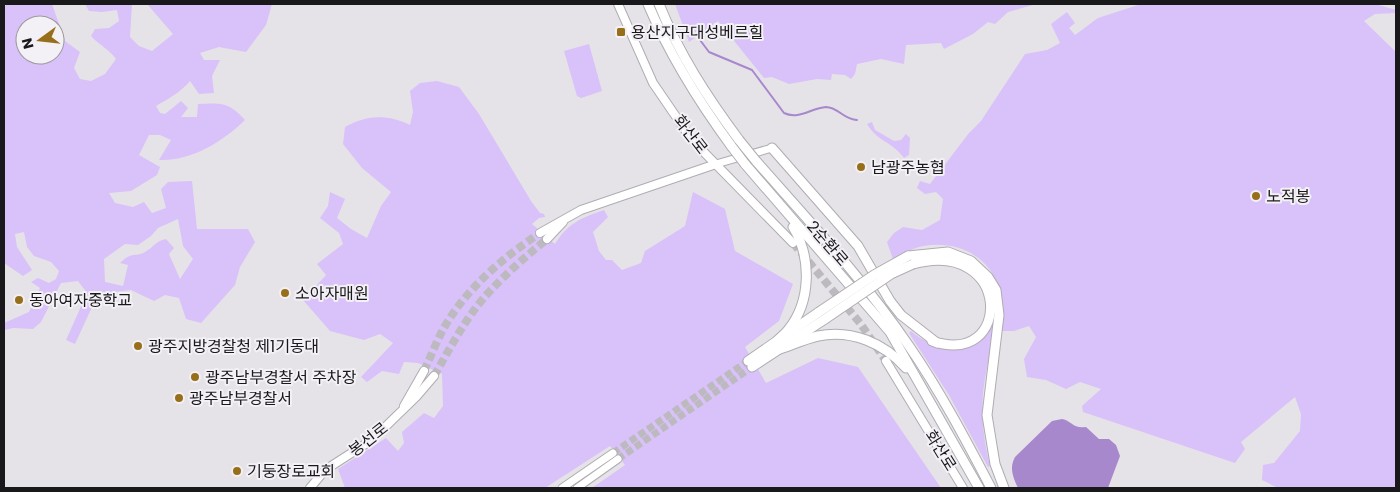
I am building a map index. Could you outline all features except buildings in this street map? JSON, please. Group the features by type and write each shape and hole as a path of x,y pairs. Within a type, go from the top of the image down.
{"highway":[{"name":"2순환로","path":"648,4 682,73 732,147 890,332 979,488"},
{"name":"2순환로","path":"659,4 686,61 710,100 739,140 847,266 910,346 943,400 991,488"},
{"path":"772,148 858,246 890,301 902,315 937,343"},
{"path":"760,180 799,236 804,248 805,292 802,308 788,331 775,347"},
{"path":"750,364 822,315 874,275 910,260 948,252 971,261 988,277 996,290 999,315 988,416 995,464 1004,488"},
{"path":"885,313 922,338 937,343 958,346 976,338 987,324 991,309 990,295 969,267 954,261 910,260"},
{"path":"775,347 828,335 849,336 874,343 899,360 909,372 974,488"}],"main road":[{"name":"화산로","path":"618,4 654,83 692,140 792,243"},
{"path":"540,233 598,203 716,164"},
{"path":"547,239 566,219"},
{"name":"화산로","path":"886,361 963,488"},
{"path":"404,408 424,371"},
{"name":"봉선로","path":"310,488 325,470 367,443 416,397 434,376"}],"street":[{"path":"716,164 772,148"},
{"path":"562,488 613,453"},
{"path":"578,488 618,459"}],"shaded area":[{"path":"7,4 52,4 56,15 15,15 15,65 65,65 65,41 80,52 74,68 80,79 91,81 105,74 116,59 91,36 95,29 109,28 119,21 117,10 89,11 85,4 132,4 130,37 139,46 152,51 173,34 147,4 272,4 266,25 246,52 219,47 200,53 204,60 220,60 212,76 214,93 199,94 190,81 170,98 156,106 160,113 165,114 181,101 188,108 181,117 197,117 198,104 219,104 234,110 245,120 227,136 206,149 195,154 171,159 159,160 171,140 160,135 149,135 139,155 160,167 157,175 131,191 109,193 115,203 133,207 144,202 152,213 166,208 161,189 168,182 192,181 197,229 248,229 255,242 240,267 235,285 201,323 186,319 179,298 165,295 154,301 131,290 98,294 75,344 66,340 87,293 78,281 61,283 41,322 33,329 13,328 4,330 4,323 29,312 40,288 31,282 38,278 49,283 56,279 59,271 51,262 34,256 27,247 24,232 15,234 17,247 32,270 23,276 4,263 4,7","holes":["178,219 183,246 193,259 180,279 169,254 174,248 166,239 142,254 131,255 120,263 128,265 123,286 105,282 104,259 125,244 138,245 151,236 158,228"]},
{"path":"675,4 1036,4 1008,12 995,24 988,22 973,34 944,49 941,43 906,45 904,64 881,59 857,64 855,74 851,79 845,75 832,74 831,80 817,79 789,84 772,77 764,78 718,21 689,42"},
{"path":"1141,4 1375,4 1396,10 1396,13 1375,14 1364,21 1396,52 1396,488 1278,488 1262,480 1263,465 1274,463 1300,431 1301,414 1295,397 1241,442 1245,449 1235,463 1083,412 1082,406 1101,389 1080,382 1066,389 1046,380 1027,377 1024,359 1036,337 1029,326 1014,331 1002,331 998,287 990,270 982,261 961,249 937,245 913,249 894,262 887,242 894,233 903,227 922,230 940,220 943,199 936,192 925,194 917,188 920,181 930,184 969,133 981,121 1025,54 1047,50 1060,43 1051,24 1067,12 1075,23 1069,28 1075,35 1098,18"},
{"path":"589,44 602,91 581,98 577,96 564,51"},
{"path":"437,81 459,87 479,114 531,201 540,213 544,214 545,217 539,218 532,224 555,244 570,226 604,210 608,217 593,232 599,251 606,260 612,260 622,270 641,263 645,251 685,226 693,192 725,209 735,251 793,284 779,321 745,347 766,383 818,358 858,367 941,488 592,488 625,465 610,446 545,488 345,488 338,469 386,438 398,451 404,443 402,432 424,413 434,418 443,406 442,374 418,363 404,362 399,374 382,371 367,382 361,377 393,343 380,334 364,340 330,331 303,300 326,275 317,264 343,244 339,233 320,218 328,206 330,192 345,199 337,218 367,238 381,206 391,192 362,168 343,144 345,127 361,120 377,117 402,121 410,125 413,112 410,91 420,83"},
{"path":"872,122 875,130 894,141 901,140 906,134 910,138 909,155 904,158 895,148 876,135 867,124"},
{"path":"993,306 995,306 994,328 982,402 986,448 990,466 988,467 949,395 909,333 911,331 929,343 939,346 961,348 971,345 980,339 987,329"},
{"path":"1062,419 1078,427 1086,427 1099,439 1109,439 1116,445 1120,456 1108,488 1018,488 1012,469 1015,457 1052,421"}],"waterway":[{"path":"697,36 709,52 752,70 784,113 795,115 826,107 834,109 848,118 857,120"}],"tunnel":[{"path":"424,371 445,326 464,298 500,263 540,233"},
{"path":"434,376 462,327 482,300 497,283 547,239"},
{"path":"793,243 860,323 886,361"},
{"path":"613,453 748,361"},
{"path":"618,459 752,367"}],"place":[{"name":"용산지구대성베르힐","path":"621,32"},
{"name":"남광주농협","path":"861,167"},
{"name":"노적봉","path":"1256,196"},
{"name":"소아자매원","path":"285,293"},
{"name":"동아여자중학교","path":"19,300"},
{"name":"광주지방경찰청 제1기동대","path":"138,346"},
{"name":"광주남부경찰서 주차장","path":"195,377"},
{"name":"광주남부경찰서","path":"179,398"},
{"name":"기둥장로교회","path":"237,471"}]}
